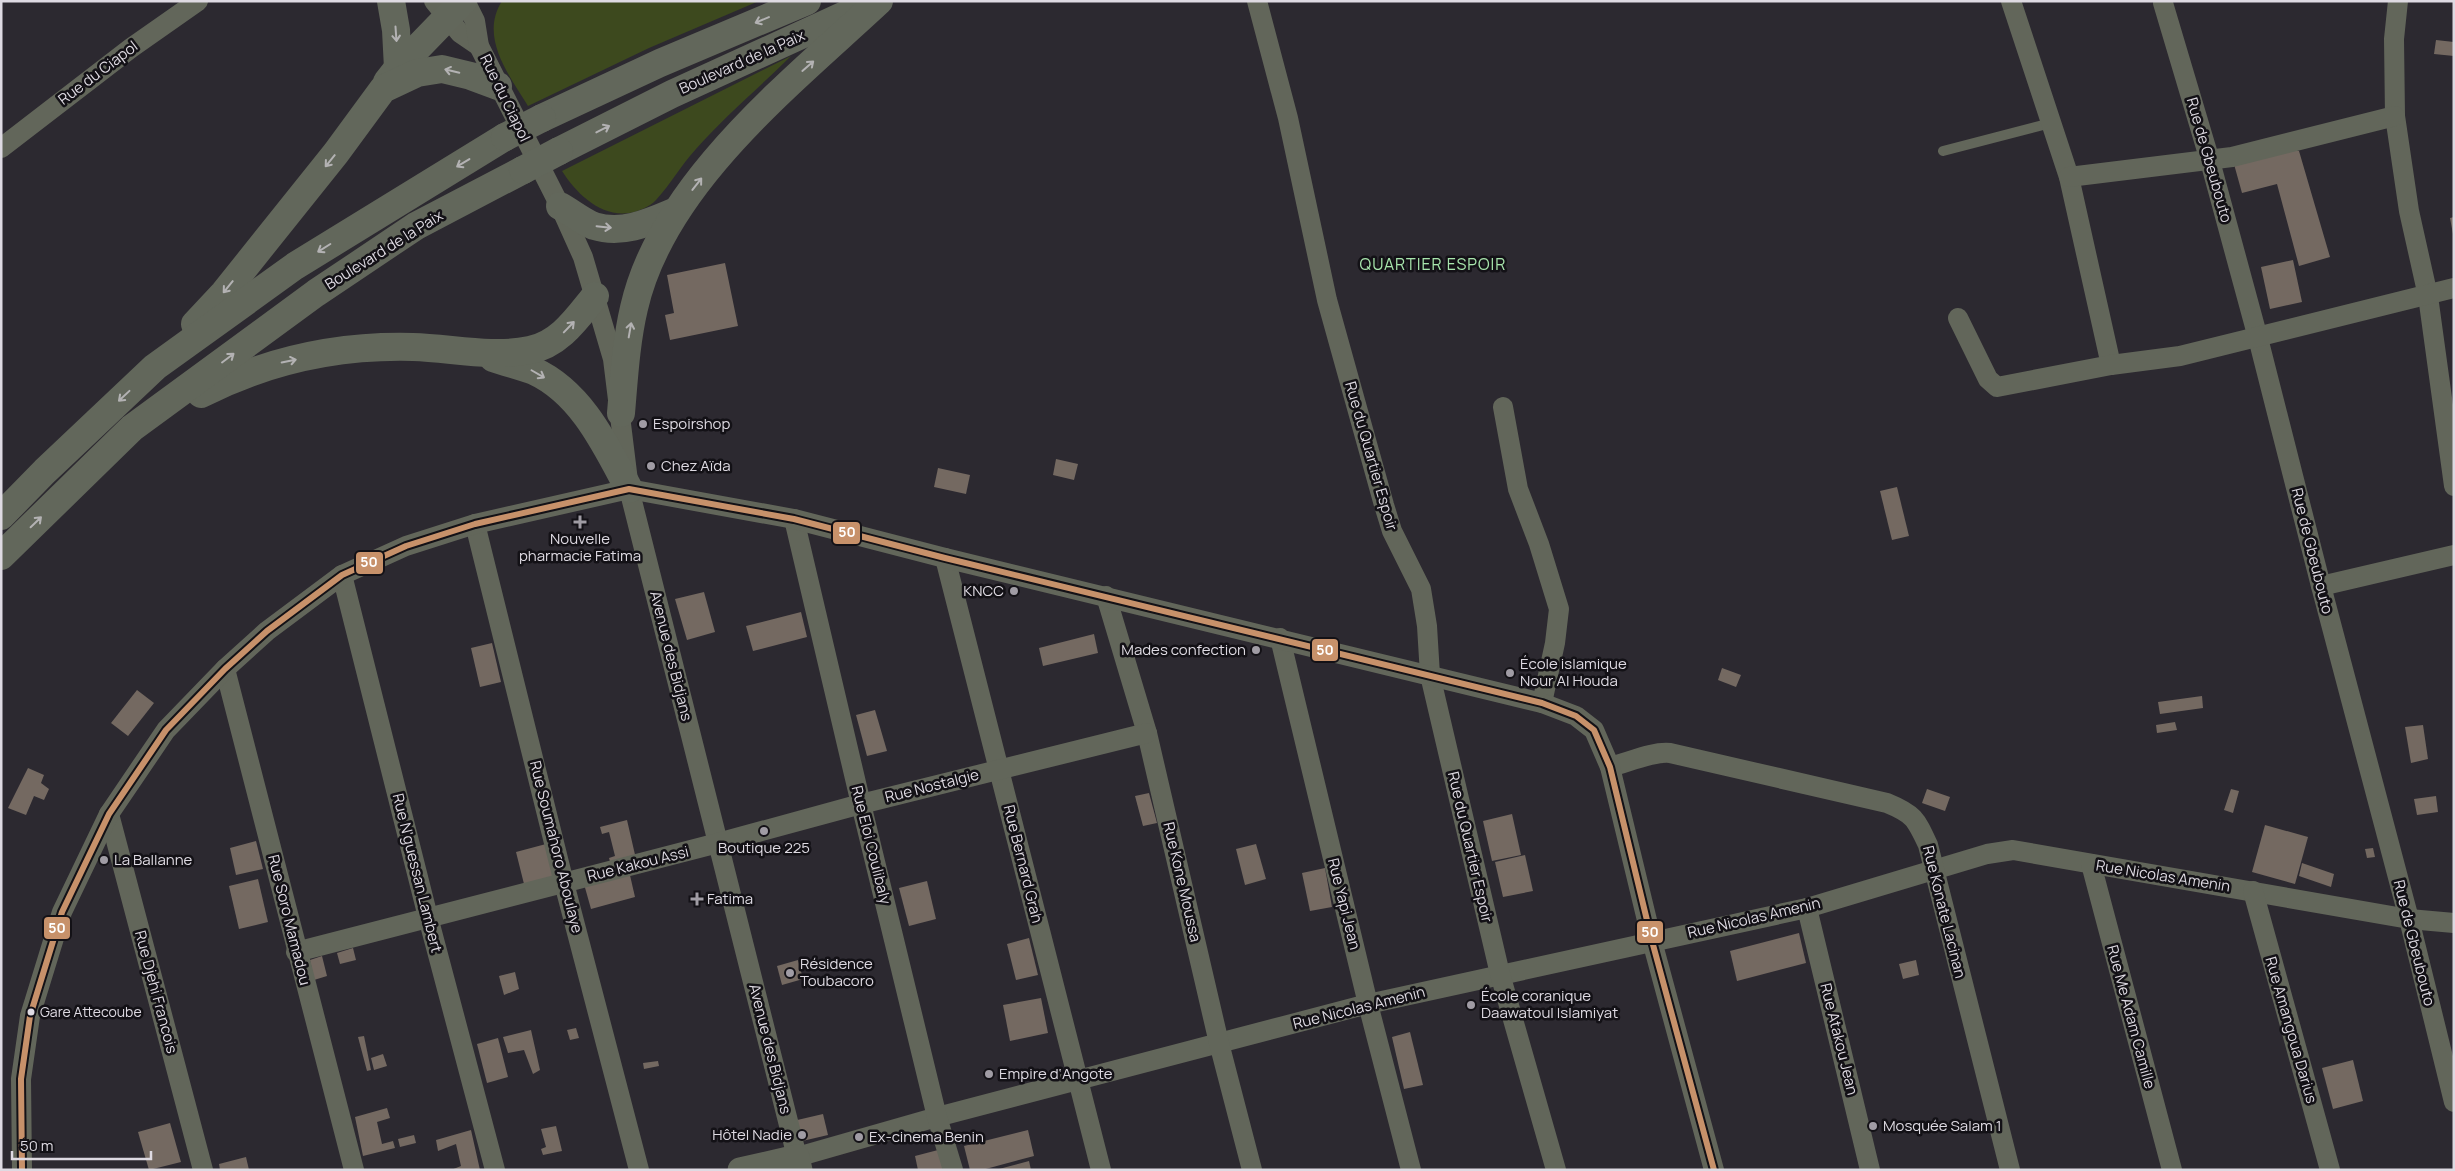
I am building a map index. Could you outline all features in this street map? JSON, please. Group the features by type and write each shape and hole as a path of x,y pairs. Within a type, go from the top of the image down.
{"main road":[{"path":"390,78 396,30 391,1"},
{"name":"Boulevard de la Paix","path":"1,516 45,471 155,367 295,266 505,138 542,118 660,63 807,1"},
{"path":"622,413 626,355 634,307 648,264 676,211 712,165 762,110 878,1"},
{"name":"Boulevard de la Paix","path":"1,556 132,428 316,292 400,236 527,160 559,151 672,94 878,1"},
{"path":"155,367 224,293 336,153 390,78 452,5"},
{"path":"390,78 442,69 471,76 498,86"},
{"path":"560,206 594,226 618,228 640,226 676,211"},
{"path":"132,428 233,377 292,360 364,348 414,347 475,353 530,350 558,338 595,296"},
{"path":"475,353 535,372 580,406 605,445 629,490"}],"street":[{"name":"Rue du Ciapol","path":"1,148 131,48 198,1"},
{"name":"Rue du Quartier Espoir","path":"1257,1 1288,118 1327,300 1376,477 1392,531 1421,590 1428,626 1430,675 1500,974 1556,1170"},
{"path":"2011,1 2069,177 2111,365"},
{"path":"2398,1 2394,39 2395,116 2409,211 2428,296 2454,486"},
{"name":"Rue de Gbeubouto","path":"2163,3 2210,161 2258,338 2409,919 2454,1102"},
{"name":"Rue du Ciapol","path":"452,5 460,34 480,46 527,160"},
{"path":"2069,177 2210,161 2395,116"},
{"name":"Avenue des Bidjans","path":"527,160 560,206 582,257 613,359 622,413 629,490 798,1163"},
{"path":"1958,318 1988,379 1997,387 2111,365 2180,356 2428,296 2454,288"},
{"path":"1503,407 1518,489 1539,544 1558,609 1555,643 1542,703"},
{"path":"22,1170 21,1078 30,1016 62,912 109,814 166,730 225,669 267,630 342,575 406,546 476,524 629,490 794,518 945,558 1542,703 1576,716 1594,730 1610,767 1652,941 1714,1170"},
{"name":"Rue Eloi Coulibaly","path":"794,518 937,1117 953,1170"},
{"name":"Rue Soumahoro Aboulaye","path":"476,524 564,883 639,1170"},
{"path":"2321,586 2454,555"},
{"name":"Rue Bernard Grah","path":"945,558 1101,1170"},
{"name":"Rue N'guessan Lambert","path":"342,575 428,917 485,1126 495,1170"},
{"name":"Rue Kone Moussa","path":"1106,596 1147,733 1219,1043 1252,1170"},
{"name":"Rue Yapi Jean","path":"1280,638 1368,1004 1411,1170"},
{"name":"Rue Soro Mamadou","path":"225,669 296,952 354,1170"},
{"name":"Rue Nostalgie","path":"718,843 861,804 1147,733"},
{"name":"Rue Konate Lacinan","path":"1610,767 1652,754 1670,753 1887,803 1908,811 1928,845 1933,872 2010,1170"},
{"name":"Rue Djehi Francois","path":"109,814 202,1170"},
{"name":"Rue Kakou Assi","path":"296,952 718,843"},
{"name":"Rue Nicolas Amenin","path":"740,1170 798,1163 937,1117 1368,1004 1807,908 1933,872 1987,854 2013,850 2041,853 2091,864 2253,890 2409,919 2454,923"},
{"name":"Rue Me Adam Camille","path":"2091,864 2172,1170"},
{"name":"Rue Amangoua Darius","path":"2253,890 2330,1170"},
{"name":"Rue Atakou Jean","path":"1807,908 1870,1170"}],"lane":[{"path":"1944,151 2051,123"}],"green space":[{"path":"502,1 759,1 649,48 528,106 505,69 495,42 494,28 496,15"},
{"path":"791,56 707,137 656,200 644,208 629,213 618,213 599,207 582,195 562,171"}],"building":[{"path":"2436,40 2454,42 2454,56 2434,54"},
{"path":"2267,147 2299,151 2330,257 2299,266 2277,184 2242,193 2232,157"},
{"path":"2454,217 2454,234 2453,234 2450,218"},
{"path":"2293,260 2302,302 2270,309 2261,267"},
{"path":"725,263 738,326 670,340 665,315 674,313 667,275"},
{"path":"1056,459 1078,464 1074,480 1053,475"},
{"path":"938,468 970,475 966,494 934,487"},
{"path":"1897,487 1909,536 1892,540 1880,491"},
{"path":"704,592 715,632 687,640 675,599"},
{"path":"801,612 807,637 753,651 746,626"},
{"path":"1094,634 1098,653 1043,666 1039,648"},
{"path":"492,643 501,682 480,687 471,648"},
{"path":"1722,668 1741,675 1736,687 1718,680"},
{"path":"137,690 154,703 128,736 111,723"},
{"path":"2202,696 2203,708 2160,714 2158,702"},
{"path":"875,710 887,751 867,756 856,715"},
{"path":"2175,722 2177,730 2157,733 2156,725"},
{"path":"2423,725 2428,759 2411,763 2405,727"},
{"path":"28,768 44,775 41,783 49,789 44,800 34,796 26,815 8,808"},
{"path":"1927,789 1950,797 1945,811 1922,803"},
{"path":"2231,789 2239,791 2233,813 2224,810"},
{"path":"1149,793 1157,823 1143,826 1135,796"},
{"path":"2436,796 2438,812 2417,815 2414,799"},
{"path":"1512,814 1521,855 1492,861 1483,821"},
{"path":"627,820 636,859 611,865 609,858 615,856 609,832 602,834 600,827"},
{"path":"2265,825 2308,837 2295,884 2252,872"},
{"path":"256,841 263,869 236,875 230,848"},
{"path":"546,844 555,881 525,888 516,852"},
{"path":"1256,844 1266,879 1245,885 1236,849"},
{"path":"2373,848 2375,857 2367,858 2365,849"},
{"path":"1525,855 1533,891 1503,897 1495,862"},
{"path":"2302,863 2334,874 2331,887 2299,876"},
{"path":"1325,868 1332,907 1310,911 1302,873"},
{"path":"629,871 635,897 591,909 584,884"},
{"path":"258,879 268,922 239,929 229,886"},
{"path":"927,881 936,919 909,926 899,888"},
{"path":"1799,933 1806,963 1737,981 1730,951"},
{"path":"1029,938 1038,975 1016,980 1007,944"},
{"path":"353,948 356,960 340,964 337,953"},
{"path":"322,956 327,976 314,980 310,960"},
{"name":"Résidence Toubacoro","path":"798,960 803,979 782,985 777,966"},
{"path":"1916,960 1919,975 1903,979 1899,964"},
{"path":"515,972 519,989 504,995 499,976"},
{"path":"1041,998 1048,1033 1010,1041 1003,1005"},
{"path":"576,1028 579,1038 570,1040 567,1030"},
{"path":"531,1030 540,1070 533,1074 524,1050 508,1053 503,1037"},
{"path":"1410,1032 1423,1085 1404,1089 1392,1037"},
{"path":"364,1036 371,1070 367,1071 358,1037"},
{"path":"498,1038 508,1077 487,1083 477,1044"},
{"path":"383,1054 387,1066 374,1070 371,1058"},
{"path":"2353,1060 2363,1101 2333,1109 2322,1068"},
{"path":"658,1061 659,1066 644,1069 643,1063"},
{"path":"387,1108 390,1118 377,1122 382,1144 393,1141 395,1148 363,1156 355,1117"},
{"path":"823,1114 828,1135 798,1142 793,1121"},
{"path":"170,1123 181,1162 149,1170 138,1132"},
{"path":"556,1126 562,1151 543,1155 541,1149 546,1147 541,1129"},
{"path":"471,1130 480,1170 451,1170 461,1166 456,1144 438,1151 436,1140"},
{"path":"1028,1130 1034,1156 982,1170 970,1170 964,1146"},
{"path":"414,1135 416,1143 400,1147 398,1139"},
{"path":"938,1150 943,1170 918,1170 915,1156"},
{"path":"246,1157 249,1170 220,1170 219,1164"},
{"path":"1029,1161 1031,1170 999,1170 999,1169"}],"transit line":[{"name":"50","path":"22,1170 21,1079 30,1016 62,912 109,814 166,730 225,669 267,631 342,575 406,546 475,524 629,489 794,519 945,558 1542,703 1576,716 1594,730 1610,767 1652,941 1714,1170"}],"place":[{"name":"Espoirshop","path":"643,424"},
{"name":"Chez Aïda","path":"651,466"},
{"name":"Nouvelle pharmacie Fatima","path":"580,522"},
{"name":"KNCC","path":"1014,591"},
{"name":"Mades confection","path":"1256,650"},
{"name":"École islamique Nour Al Houda","path":"1510,673"},
{"name":"Boutique 225","path":"764,831"},
{"name":"La Ballanne","path":"104,860"},
{"name":"Fatima","path":"697,899"},
{"name":"Résidence Toubacoro","path":"790,973"},
{"name":"École coranique Daawatoul Islamiyat","path":"1471,1005"},
{"name":"Gare Attecoube","path":"31,1012"},
{"name":"Empire d‘Angote","path":"989,1074"},
{"name":"Mosquée Salam 1","path":"1873,1126"},
{"name":"Hôtel Nadie","path":"802,1135"},
{"name":"Ex-cinema Benin","path":"859,1137"}],"district":[{"name":"QUARTIER ESPOIR","path":"1433,264"}]}
